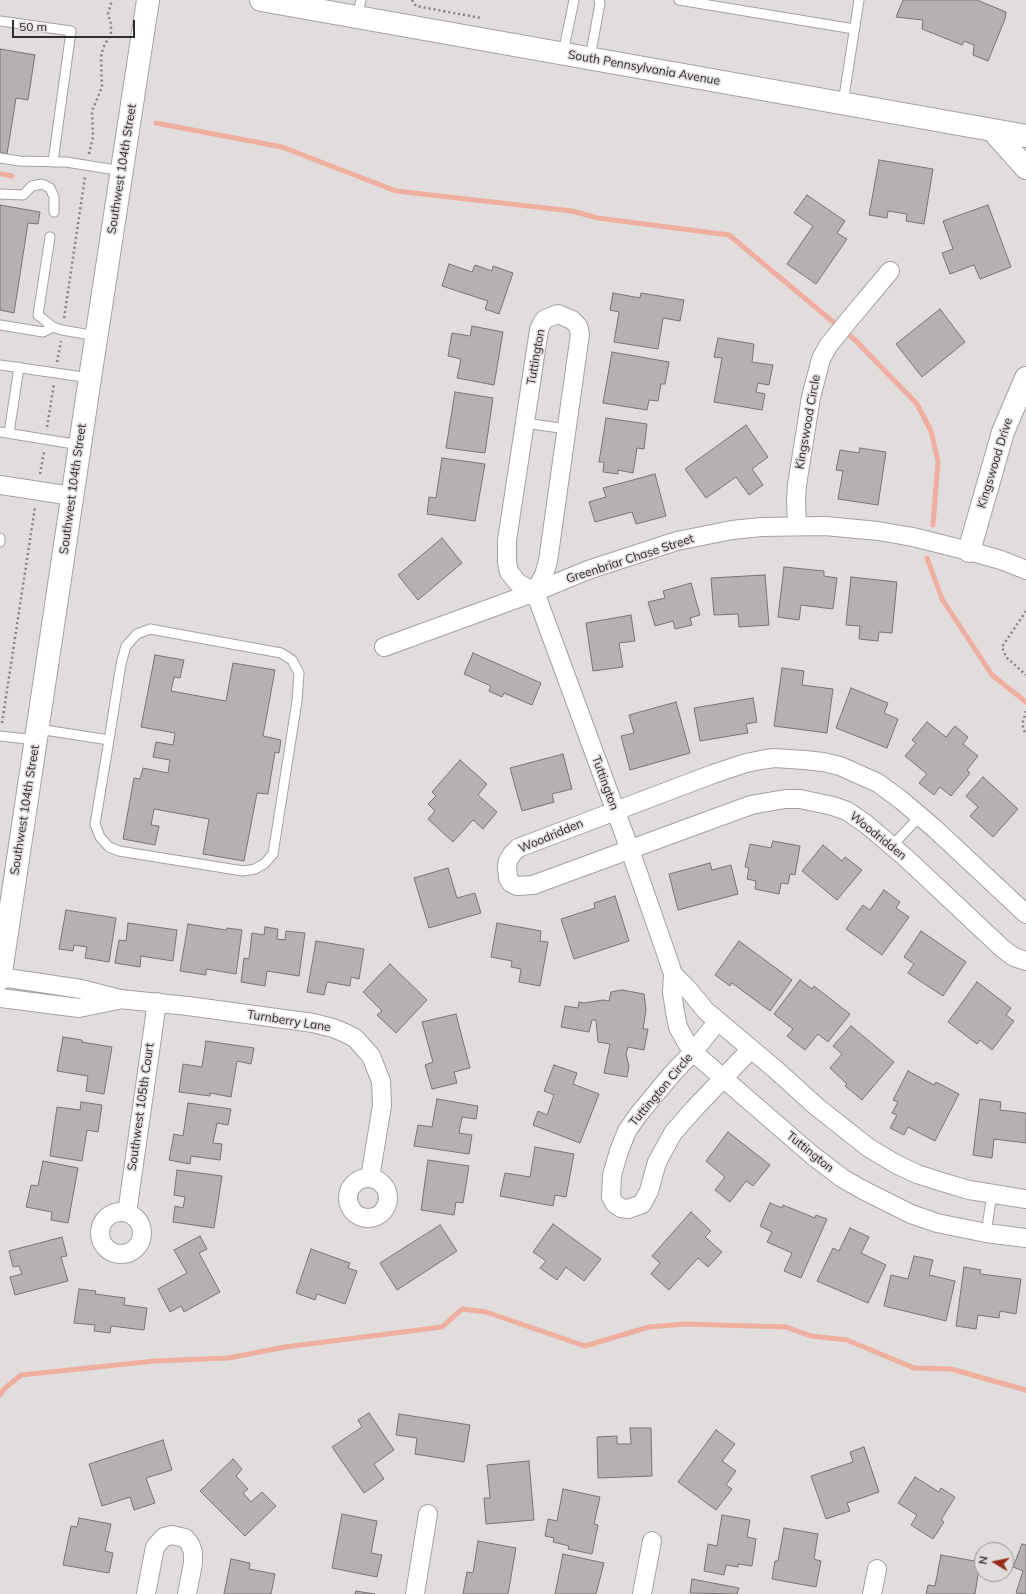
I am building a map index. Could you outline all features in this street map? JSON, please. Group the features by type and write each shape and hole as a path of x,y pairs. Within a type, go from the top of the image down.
{"main road":[{"name":"Southwest 104th Street","path":"0,978 148,0"},
{"name":"South Pennsylvania Avenue","path":"261,0 359,8 563,53 1026,136"},
{"path":"992,130 1026,168"},
{"name":"Kingswood Drive","path":"969,551 1003,432 1026,378"}],"street":[{"name":"Kingswood Circle","path":"797,526 797,485 811,397 821,359 828,346 890,271"},
{"name":"Tuttington","path":"535,592 544,575 548,561 580,334 578,326 572,320 558,314 545,319 540,330 507,540 506,555 509,572 518,583 535,592 616,810 673,974 672,992 678,1026 693,1052 812,1156 842,1178 886,1203 924,1218 986,1233 1026,1238"},
{"path":"0,485 72,496"},
{"name":"Greenbriar Chase Street","path":"384,647 535,592 588,570 678,541 732,530 761,527 825,526 878,530 969,551 1001,560 1026,570"},
{"name":"Woodridden","path":"1026,914 920,816 878,783 852,771 824,762 774,758 733,767 518,848 508,861 506,873 511,883 517,886 533,885 751,805 785,799 800,799 821,803 847,811 866,824 892,846 1003,949 1014,957 1026,961"},
{"name":"Tuttington","path":"673,974 687,988 706,1012 841,1127 869,1148 896,1164 917,1174 942,1182 992,1194 1026,1199"},
{"name":"Turnberry Lane","path":"0,978 81,989 120,999 157,1002 313,1024 333,1028 355,1038 371,1056 381,1081 382,1094 370,1178"},
{"name":"Turnberry Lane","path":"0,998 79,1008 120,999"},
{"name":"Southwest 105th Court","path":"127,1213 157,1002"},
{"name":"Tuttington Circle","path":"718,1021 638,1115 628,1131 619,1151 612,1175 611,1197 615,1204 621,1208 628,1209 642,1204 649,1191 657,1162 673,1133 692,1110 751,1049"},
{"path":"415,1594 428,1514"},
{"path":"146,1594 155,1546 164,1537 172,1535 185,1538 190,1544 193,1552 193,1563 187,1594"},
{"path":"642,1594 652,1541"},
{"path":"872,1594 877,1569"}],"lane":[{"path":"563,53 574,0"},
{"path":"590,58 600,3 599,0"},
{"path":"679,0 710,3 854,30"},
{"path":"843,103 859,0"},
{"path":"0,21 71,31 53,162"},
{"path":"0,158 19,161 66,162 122,171"},
{"path":"0,194 23,195 32,186 42,184 50,188 54,197 54,212"},
{"path":"50,237 38,315 53,327 96,336"},
{"path":"0,325 43,332 53,327"},
{"path":"0,365 90,378"},
{"path":"19,367 4,432 80,445"},
{"path":"525,422 566,428"},
{"path":"150,629 281,653 292,660 299,673 297,701 273,854 264,864 255,869 243,871 119,851 109,847 100,837 95,824 109,740 121,664 126,646 137,634 150,629"},
{"path":"0,736 37,735 109,740"},
{"path":"892,846 920,816"},
{"path":"986,1233 992,1194"}],"path":[{"path":"46,439 87,166 93,137 92,111 102,87 101,57 103,48 111,33 111,24 108,14 112,0"},
{"path":"0,736 35,504"},
{"path":"1026,611 1002,647 1006,656 1026,675"},
{"path":"1026,711 1023,722 1023,729 1026,734"}],"building":[{"path":"903,0 977,0 1006,12 1005,19 988,61 973,55 974,45 964,41 962,45 922,29 923,20 896,17"},
{"path":"0,49 35,55 28,100 16,98 7,154 0,152"},
{"path":"879,160 933,169 924,224 906,221 907,214 888,211 887,218 869,215"},
{"path":"807,195 845,221 837,233 847,239 816,284 787,264 813,226 794,213"},
{"path":"0,205 40,212 38,224 28,223 14,313 0,310"},
{"path":"988,205 1011,267 980,279 974,265 950,274 942,253 953,249 943,221"},
{"path":"449,264 472,272 475,265 492,271 493,266 513,273 499,314 485,309 488,301 442,286"},
{"path":"613,293 640,298 641,293 684,300 680,321 663,318 658,349 614,342 619,312 610,310"},
{"path":"940,309 965,342 922,377 896,344"},
{"path":"472,326 503,332 494,385 457,378 461,359 448,356 452,333 470,336"},
{"path":"718,338 754,344 752,362 773,365 769,385 758,383 756,392 765,394 762,410 714,402 722,358 714,357"},
{"path":"612,352 669,362 665,384 661,384 658,401 649,400 647,410 603,403"},
{"path":"455,392 493,398 485,453 446,448"},
{"path":"606,418 647,424 644,449 637,448 633,473 618,470 618,474 603,472 604,462 599,462"},
{"path":"746,425 768,457 752,469 763,485 749,495 736,477 706,498 685,469"},
{"path":"860,448 886,452 878,505 838,499 843,471 836,470 840,450 859,453"},
{"path":"442,458 485,464 475,521 427,514 429,497 436,498"},
{"path":"655,474 666,516 636,524 632,512 595,522 589,502 606,497 603,488"},
{"path":"442,538 462,563 418,600 398,575"},
{"path":"784,567 824,571 824,576 837,578 833,609 801,605 799,620 778,617"},
{"path":"765,575 769,625 739,627 738,614 714,615 711,578"},
{"path":"851,577 897,582 892,633 879,632 878,641 859,639 860,626 846,625"},
{"path":"691,583 700,615 690,618 692,625 675,629 673,621 655,626 648,602 665,598 663,591"},
{"path":"631,615 635,641 619,643 623,667 593,671 586,623"},
{"path":"473,653 541,683 532,705 504,693 502,697 489,691 491,686 464,674"},
{"path":"155,655 184,660 180,678 174,677 171,691 226,701 233,663 275,670 263,736 281,740 279,753 275,752 268,794 257,793 244,861 203,854 209,819 154,809 151,825 159,826 155,845 123,839 134,778 140,779 143,768 168,773 170,760 153,757 156,742 173,745 175,733 141,727"},
{"path":"782,668 804,671 802,685 833,689 827,733 774,726"},
{"path":"851,688 888,703 884,713 898,719 887,748 836,728"},
{"path":"753,698 757,722 746,724 748,733 700,741 694,708"},
{"path":"676,702 690,753 630,770 621,736 634,733 629,715"},
{"path":"927,722 946,737 955,726 968,737 963,744 978,756 967,770 970,773 951,796 940,787 934,795 919,783 927,774 905,756 916,743 912,740"},
{"path":"563,754 572,789 552,794 554,802 522,811 510,768"},
{"path":"460,760 487,784 478,795 497,812 483,829 473,820 453,842 428,819 435,811 428,804 436,796 432,792"},
{"path":"983,777 1018,809 993,837 970,816 978,807 966,796"},
{"path":"773,841 800,846 795,875 790,874 788,884 781,883 779,894 755,889 756,881 747,879 749,868 745,867 750,844 771,848"},
{"path":"823,845 842,861 845,857 862,870 837,900 802,871"},
{"path":"710,863 712,870 731,865 738,894 678,910 669,874"},
{"path":"448,868 457,898 475,893 481,913 429,928 414,878"},
{"path":"884,890 900,902 896,908 909,917 882,955 846,929 863,905 870,910"},
{"path":"615,896 629,941 574,959 561,919 595,908 594,903"},
{"path":"66,910 116,918 109,962 85,958 87,947 74,945 73,951 59,949"},
{"path":"128,923 177,930 173,961 141,956 140,967 115,963 119,940 126,941"},
{"path":"497,923 541,931 540,941 548,942 540,986 519,982 521,969 511,967 512,961 491,957"},
{"path":"188,924 226,930 227,928 242,930 236,974 206,969 206,975 180,971"},
{"path":"265,927 278,929 277,939 285,940 286,931 305,933 299,976 267,971 265,986 241,982 244,958 249,959 252,933 264,935"},
{"path":"921,931 966,962 943,996 908,973 914,964 904,957"},
{"path":"316,941 364,949 359,979 351,977 350,986 327,982 324,995 307,992"},
{"path":"739,941 792,980 770,1011 732,983 730,986 715,975"},
{"path":"390,964 427,1000 396,1033 377,1015 382,1011 363,992"},
{"path":"800,980 812,989 814,986 850,1014 828,1042 818,1034 805,1050 787,1036 793,1029 774,1014"},
{"path":"977,982 1011,1008 1006,1015 1014,1021 992,1050 980,1040 977,1044 948,1022"},
{"path":"622,990 644,994 646,1010 643,1029 648,1029 644,1050 628,1047 626,1054 629,1066 627,1077 604,1073 610,1044 598,1042 596,1020 592,1020 589,1032 561,1027 565,1006 578,1008 579,1002 609,1001 611,992"},
{"path":"456,1014 470,1068 454,1072 457,1083 432,1089 425,1065 433,1062 422,1022"},
{"path":"851,1026 894,1062 862,1100 845,1086 847,1084 830,1068 842,1054 833,1046"},
{"path":"63,1037 112,1047 104,1094 86,1091 88,1076 57,1071"},
{"path":"206,1041 254,1048 251,1064 237,1061 231,1097 210,1093 210,1096 179,1092 183,1064 202,1067"},
{"path":"554,1065 577,1073 573,1084 599,1094 580,1143 533,1125 538,1111 547,1115 554,1095 544,1091"},
{"path":"908,1071 934,1085 936,1082 959,1094 935,1141 908,1127 904,1135 890,1128 897,1115 892,1113 898,1102 893,1100"},
{"path":"437,1099 478,1106 476,1119 462,1117 459,1133 472,1135 469,1154 414,1146 418,1125 432,1127"},
{"path":"980,1099 1001,1102 1000,1110 1026,1113 1026,1143 994,1139 992,1158 973,1155"},
{"path":"81,1102 102,1105 98,1132 87,1130 82,1161 50,1156 57,1107 80,1110"},
{"path":"188,1103 231,1109 228,1125 217,1123 213,1143 222,1144 220,1160 191,1156 190,1164 169,1160 174,1134 183,1136"},
{"path":"728,1132 770,1165 753,1186 746,1181 730,1202 715,1190 725,1177 706,1161"},
{"path":"535,1147 574,1154 566,1197 555,1195 553,1206 500,1196 505,1173 530,1177"},
{"path":"428,1160 469,1166 463,1203 456,1202 454,1215 421,1210"},
{"path":"43,1161 78,1168 68,1223 51,1220 52,1212 26,1207 31,1185 38,1186"},
{"path":"177,1170 222,1176 214,1228 173,1222 175,1206 183,1208 185,1197 174,1195"},
{"path":"770,1203 782,1208 783,1205 815,1218 816,1215 827,1219 801,1278 784,1271 792,1253 767,1242 772,1232 760,1226"},
{"path":"691,1212 711,1231 705,1237 722,1252 708,1267 698,1258 669,1290 651,1274 660,1263 652,1256"},
{"path":"553,1224 601,1259 584,1281 566,1267 557,1280 540,1268 546,1261 533,1252"},
{"path":"440,1225 457,1251 397,1290 380,1263"},
{"path":"850,1228 869,1237 861,1253 886,1265 868,1303 817,1281 833,1248 839,1251"},
{"path":"200,1236 207,1249 199,1253 220,1292 184,1312 181,1306 170,1312 158,1289 187,1273 174,1250"},
{"path":"62,1237 67,1256 61,1257 68,1281 15,1295 10,1277 22,1274 19,1266 13,1267 9,1251"},
{"path":"311,1249 350,1263 348,1268 357,1271 345,1304 317,1294 315,1300 296,1293"},
{"path":"914,1256 933,1260 929,1275 955,1281 946,1321 884,1306 891,1275 908,1279"},
{"path":"964,1267 981,1270 980,1274 1021,1279 1016,1314 1000,1311 999,1318 978,1315 976,1329 956,1326"},
{"path":"79,1289 96,1291 95,1294 125,1298 124,1305 147,1308 144,1330 111,1326 110,1333 94,1331 95,1325 74,1323"},
{"path":"369,1413 394,1450 374,1464 384,1479 364,1493 332,1447 362,1427 358,1420"},
{"path":"399,1414 470,1425 464,1462 415,1454 417,1438 396,1435"},
{"path":"630,1428 651,1428 652,1476 598,1478 597,1437 617,1436 617,1444 631,1444"},
{"path":"716,1430 735,1444 722,1461 736,1471 726,1485 732,1489 716,1510 678,1482"},
{"path":"163,1440 172,1470 146,1478 155,1503 134,1510 130,1497 102,1506 89,1464"},
{"path":"864,1447 879,1492 847,1503 850,1511 826,1519 811,1476 853,1462 850,1452"},
{"path":"233,1459 242,1469 236,1476 248,1489 243,1493 251,1502 262,1492 276,1506 245,1536 200,1491"},
{"path":"529,1461 534,1520 486,1524 484,1498 490,1498 487,1465"},
{"path":"915,1477 939,1492 941,1488 955,1497 941,1520 944,1522 933,1539 911,1525 917,1515 898,1503"},
{"path":"563,1489 600,1497 594,1524 598,1525 592,1554 568,1549 569,1546 553,1542 554,1538 545,1536 548,1519 557,1521"},
{"path":"342,1514 377,1521 371,1553 382,1555 377,1577 332,1568"},
{"path":"722,1515 750,1520 747,1537 756,1539 752,1566 738,1564 738,1567 726,1565 724,1575 704,1571 708,1544 717,1546"},
{"path":"79,1518 111,1524 105,1551 113,1553 109,1573 63,1565 71,1526 77,1527"},
{"path":"784,1528 818,1534 814,1559 821,1561 816,1587 772,1579 775,1561 778,1561"},
{"path":"478,1541 516,1548 508,1594 463,1594 467,1572 473,1573"},
{"path":"1022,1544 1026,1545 1026,1594 1016,1593 1023,1571 1014,1567"},
{"path":"563,1554 604,1563 596,1594 555,1594"},
{"path":"941,1555 974,1561 974,1582 977,1582 975,1594 926,1594 928,1585 935,1586"},
{"path":"231,1559 250,1563 249,1569 275,1574 271,1594 224,1594"},
{"path":"692,1579 739,1588 737,1594 690,1593"},
{"path":"356,1591 375,1594 355,1594"}],"waterway":[{"path":"156,123 282,147 396,191 572,211 598,218 729,235 856,341 917,404 931,431 938,461 933,525"},
{"path":"0,174 12,176"},
{"path":"927,558 942,599 992,675 1026,702"},
{"path":"0,1395 4,1389 21,1375 155,1361 228,1358 285,1347 442,1327 462,1309 486,1312 585,1346 649,1327 685,1324 786,1327 811,1336 847,1340 914,1368 951,1369 1026,1390"}]}
